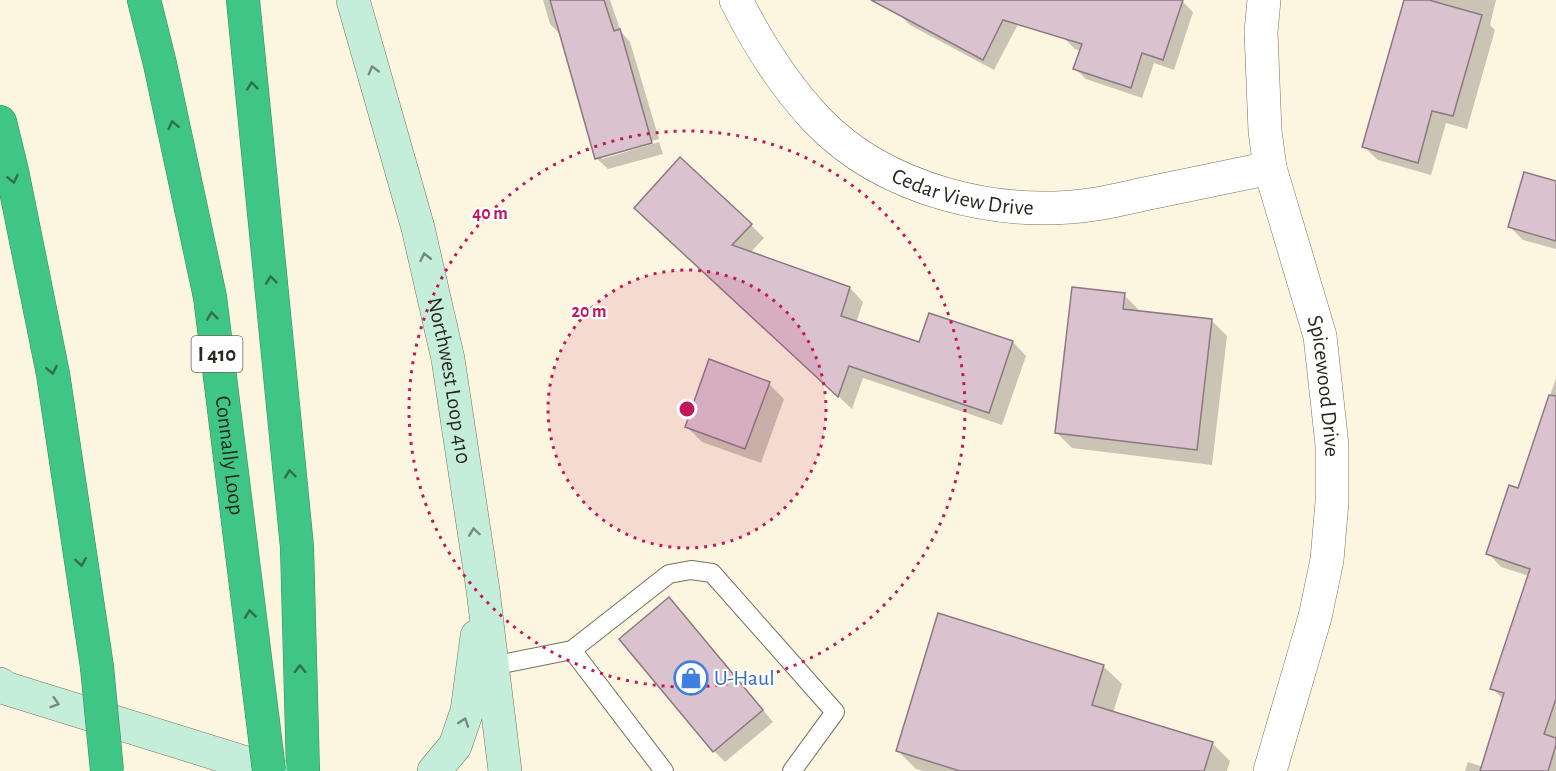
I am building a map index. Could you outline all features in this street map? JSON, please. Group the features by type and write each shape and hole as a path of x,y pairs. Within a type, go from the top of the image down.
{"highway":[{"name":"Connally Loop","path":"144,0 210,297 271,771"},
{"path":"243,0 297,547 303,771"},
{"path":"0,122 53,374 97,667 107,771"}],"main road":[{"name":"Northwest Loop 410","path":"353,0 418,228 448,359 483,590 506,768"},
{"path":"434,771 455,747 467,711 483,590"},
{"path":"0,684 5,688 271,771"}],"street":[{"name":"Cedar View Drive","path":"736,0 756,40 787,85 818,122 855,153 899,178 946,194 988,204 1020,207 1042,208 1095,204 1270,168"},
{"name":"Spicewood Drive","path":"1264,0 1261,32 1265,131 1270,168 1320,336 1332,445 1332,502 1327,560 1315,617 1270,771"}],"lane":[{"path":"492,666 572,650 669,574 691,570 712,573 835,712 792,771"},
{"path":"572,650 663,771"}],"building":[{"path":"550,0 604,0 614,31 620,29 652,143 595,159"},
{"path":"871,0 1183,0 1163,60 1142,53 1131,88 1073,69 1082,44 1003,20 983,60"},
{"path":"1404,0 1429,0 1482,15 1453,116 1432,111 1418,163 1362,147"},
{"path":"680,157 752,224 732,245 850,287 841,316 919,342 929,313 1013,341 989,413 849,366 838,397 634,208"},
{"path":"1524,172 1556,181 1556,241 1508,227"},
{"path":"1072,287 1125,293 1123,309 1212,319 1197,450 1055,433"},
{"path":"709,359 770,382 745,449 685,427"},
{"path":"1549,395 1556,396 1556,699 1544,734 1556,738 1556,745 1548,771 1480,771 1504,693 1490,689 1530,569 1486,554 1509,485 1518,488"},
{"path":"669,597 763,710 713,752 619,639"},
{"path":"938,613 1104,665 1092,705 1213,742 1204,771 960,771 896,751"}],"place":[{"name":"U-Haul","path":"691,678"}]}
